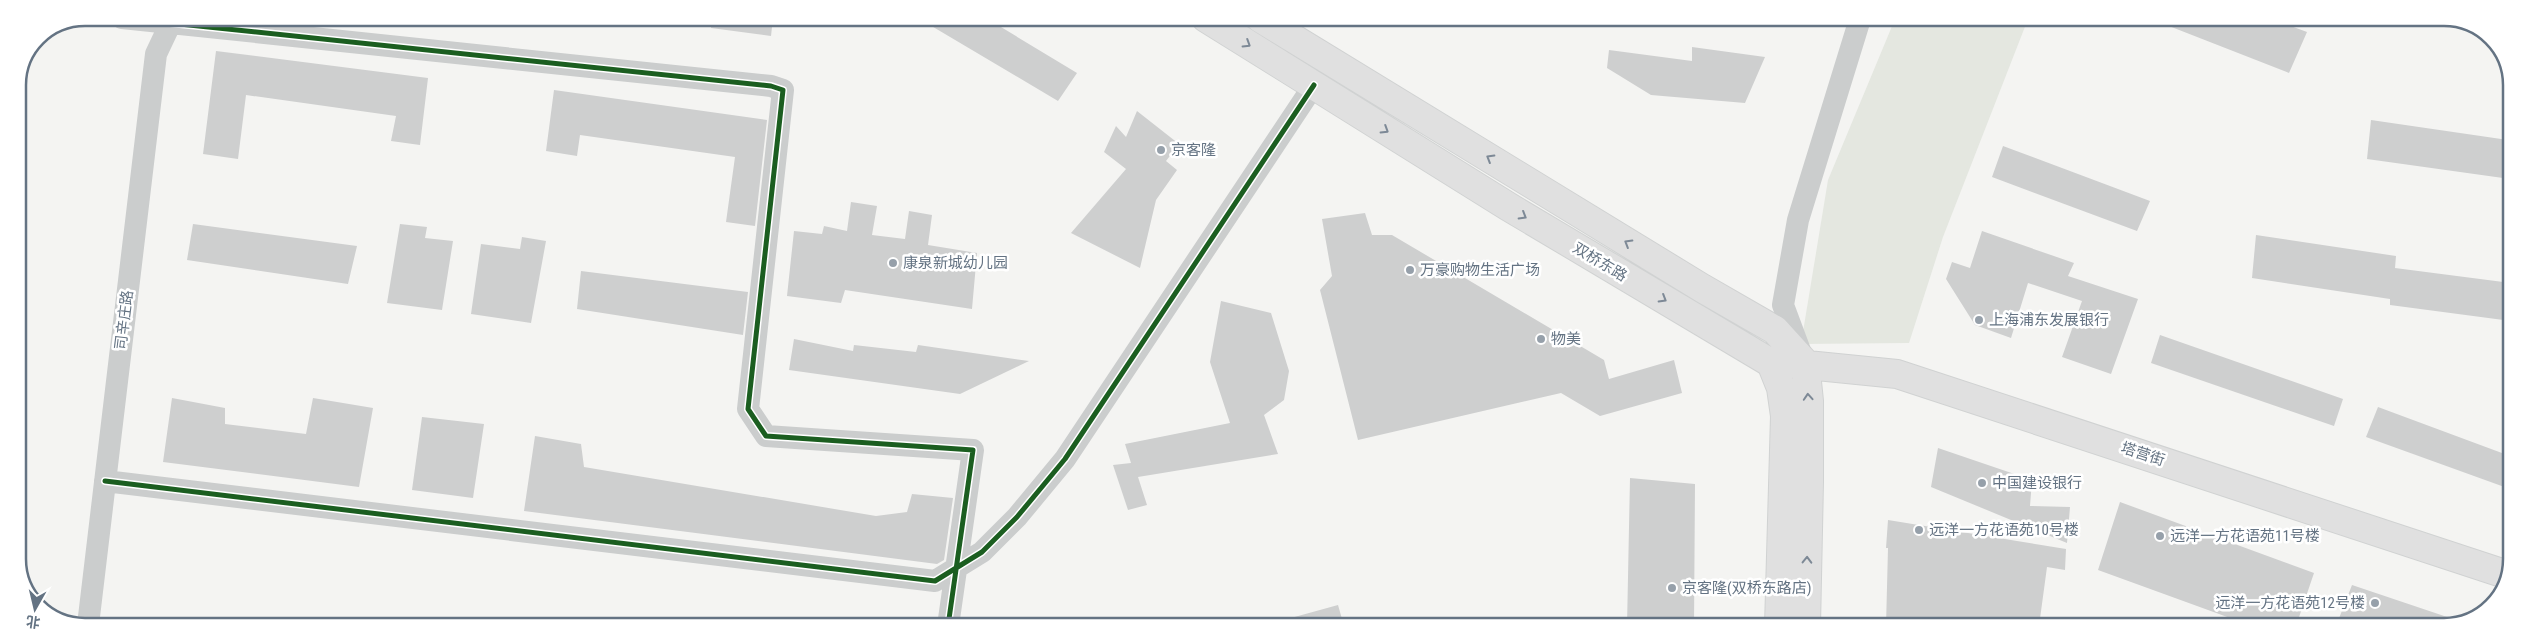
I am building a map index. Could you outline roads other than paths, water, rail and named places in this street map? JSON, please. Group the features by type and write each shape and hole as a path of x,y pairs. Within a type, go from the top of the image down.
{"street":[{"name":"司辛庄路","path":"89,618 156,54 169,26"},
{"path":"227,26 761,84 783,90 748,409 766,436 973,450 949,618"},
{"name":"双桥东路","path":"1219,26 1509,207 1771,363"},
{"name":"双桥东路","path":"1273,26 1776,330 1805,363"},
{"path":"1806,618 1809,401 1805,363 1783,305 1798,220 1858,26"},
{"path":"105,481 935,581 982,552 1017,517 1065,459 1314,84"},
{"path":"1771,363 1782,388 1785,416 1779,618"},
{"name":"塔营街","path":"1771,363 1805,363 1897,374 2501,573"}],"place":[{"name":"京客隆","path":"1161,150"},
{"name":"康泉新城幼儿园","path":"893,263"},
{"name":"万豪购物生活广场","path":"1410,270"},
{"name":"上海浦东发展银行","path":"1979,320"},
{"name":"物美","path":"1541,339"},
{"name":"中国建设银行","path":"1982,483"},
{"name":"远洋一方花语苑10号楼","path":"1919,530"},
{"name":"远洋一方花语苑11号楼","path":"2160,536"},
{"name":"京客隆(双桥东路店)","path":"1672,588"},
{"name":"远洋一方花语苑12号楼","path":"2375,603"}]}
